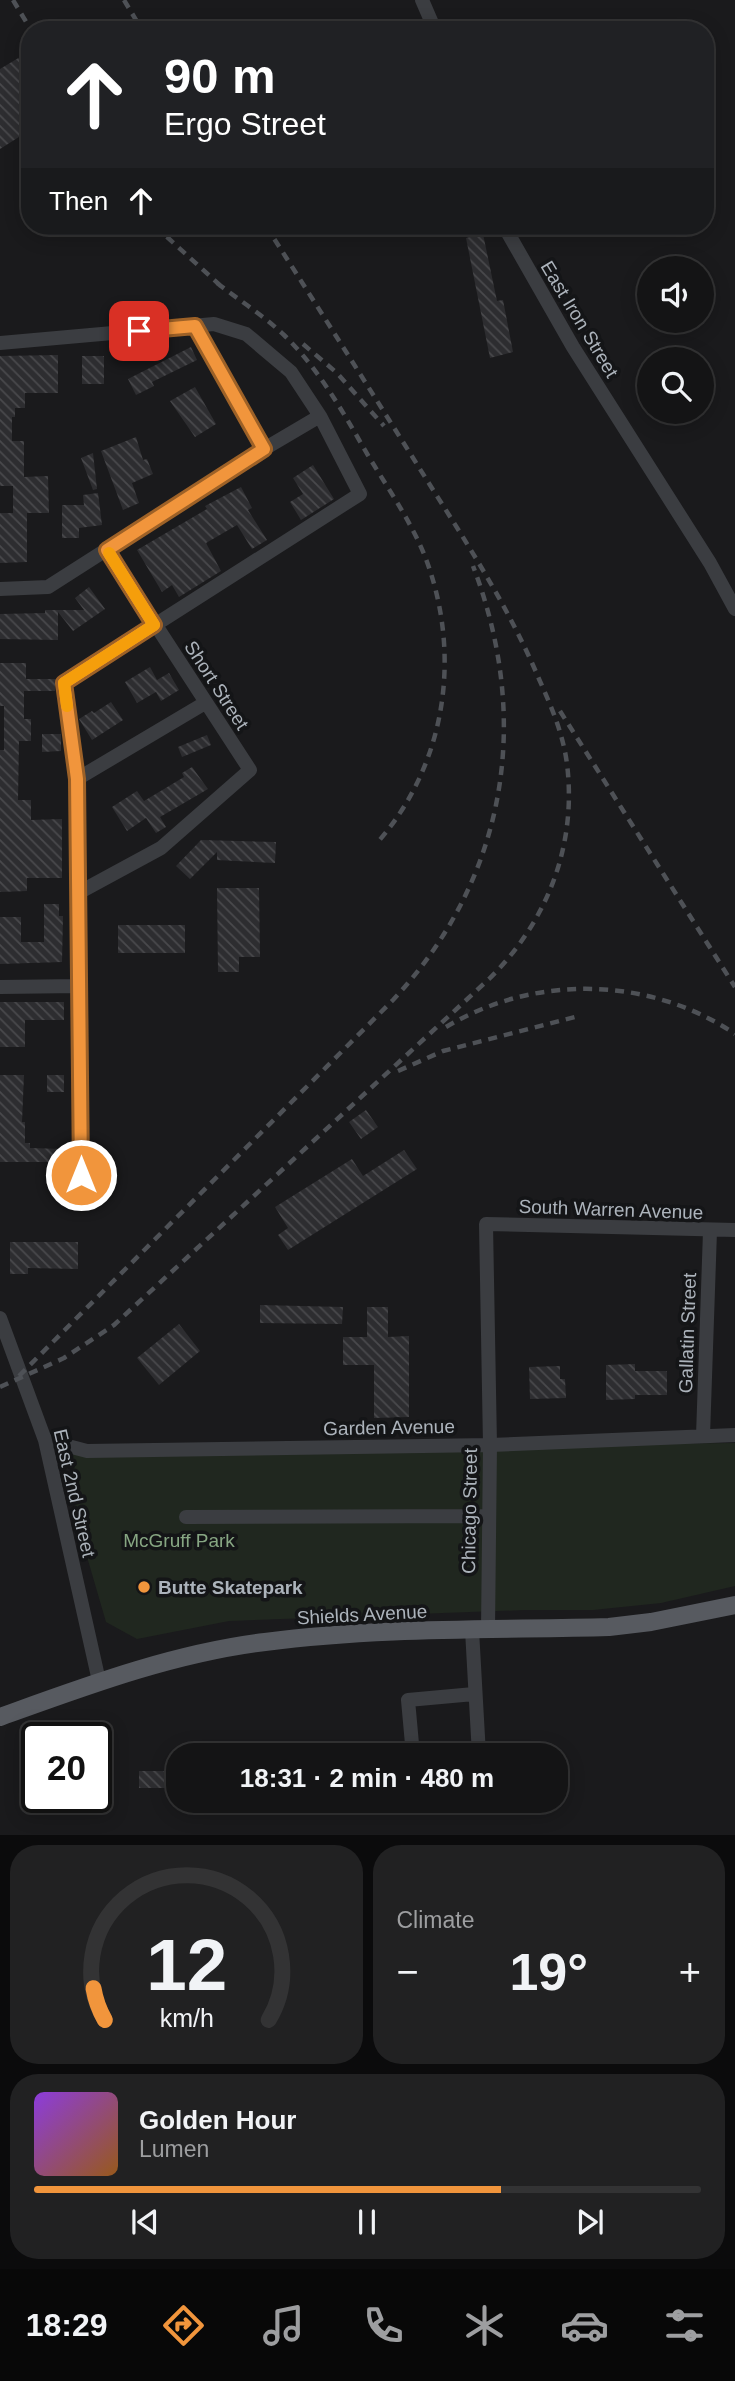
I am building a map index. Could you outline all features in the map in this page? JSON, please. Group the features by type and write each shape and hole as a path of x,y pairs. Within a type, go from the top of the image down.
{"main road":[{"name":"Shields Avenue","path":"0,1717 99,1681 191,1656 263,1642 337,1635 609,1627 735,1605"}],"street":[{"path":"422,0 431,21"},
{"name":"East Iron Street","path":"509,235 573,347 710,563 735,609"},
{"path":"0,343 214,324 246,334 291,372 320,416 360,494 64,683 77,779 81,1175"},
{"path":"195,326 264,449"},
{"path":"0,589 48,587 320,416"},
{"name":"Short Street","path":"78,893 161,848 250,770 107,550"},
{"path":"77,779 205,704"},
{"path":"0,987 79,986"},
{"name":"South Warren Avenue","path":"486,1224 735,1230"},
{"name":"Chicago Street","path":"478,1743 474,1694 488,1516 490,1444 486,1224"},
{"name":"Gallatin Street","path":"703,1436 710,1231"},
{"name":"East 2nd Street","path":"0,1318 45,1440 99,1681"},
{"name":"Garden Avenue","path":"45,1440 87,1451 490,1444 735,1435"},
{"path":"186,1517 488,1516"},
{"path":"412,1743 408,1700 474,1694"}],"green space":[{"name":"McGruff Park","path":"735,1443 735,1586 661,1603 593,1610 229,1621 137,1639 106,1622 76,1519 69,1451"}],"building":[{"path":"21,56 21,136 0,149 0,69"},
{"path":"483,235 497,301 503,300 513,352 490,358 466,238"},
{"path":"191,347 197,360 152,382 154,386 136,395 128,379"},
{"path":"58,355 58,393 25,393 25,408 15,408 15,417 12,417 12,441 24,441 24,477 48,476 49,513 27,513 27,562 0,563 0,513 13,513 13,486 0,486 0,356"},
{"path":"82,356 104,356 104,384 82,384"},
{"path":"195,387 216,424 195,437 170,401"},
{"path":"136,437 143,460 147,459 153,474 132,483 139,503 123,510 101,451"},
{"path":"93,453 97,489 93,490 81,458"},
{"path":"313,465 334,499 301,520 290,502 303,494 293,478"},
{"path":"241,487 252,508 248,510 267,540 252,549 237,525 206,543 221,571 179,597 172,585 162,592 137,550 207,509 205,506"},
{"path":"98,493 102,525 79,528 79,538 62,538 62,505 84,505 83,495"},
{"path":"89,587 105,609 73,631 58,612 58,640 0,639 0,614 84,610 75,598"},
{"path":"0,663 26,663 26,679 56,679 55,691 24,691 24,719 31,719 31,741 19,741 18,800 31,800 31,820 62,819 62,878 27,878 27,891 0,892 0,750 4,750 4,706 0,706"},
{"path":"150,667 157,680 169,673 179,690 161,701 156,692 137,703 125,682"},
{"path":"111,702 123,720 92,740 79,719"},
{"path":"42,734 61,734 61,751 42,752"},
{"path":"207,735 211,745 182,757 178,747"},
{"path":"192,767 208,789 160,817 166,827 156,833 146,818 127,831 112,807 137,791 144,801 184,777 182,773"},
{"path":"201,840 276,842 275,863 217,860 217,852 190,879 176,866"},
{"path":"217,888 259,888 260,957 239,957 239,972 218,972"},
{"path":"44,904 59,904 59,916 63,916 62,962 0,964 0,917 21,917 21,942 44,942"},
{"path":"118,925 185,925 185,953 118,953"},
{"path":"0,1002 64,1002 64,1020 25,1020 25,1047 0,1047"},
{"path":"0,1075 24,1075 22,1122 25,1122 25,1143 30,1143 30,1148 63,1149 62,1165 51,1165 51,1162 0,1162"},
{"path":"47,1075 64,1075 64,1092 47,1092"},
{"path":"366,1110 378,1127 361,1139 349,1122"},
{"path":"404,1150 417,1169 288,1250 278,1235 288,1228 275,1207 352,1159 363,1176"},
{"path":"10,1242 78,1242 78,1269 28,1268 28,1274 10,1274"},
{"path":"260,1305 343,1307 342,1324 260,1323"},
{"path":"367,1307 388,1307 388,1337 409,1336 409,1417 374,1418 374,1365 343,1365 343,1337 367,1337"},
{"path":"179,1324 200,1351 159,1385 137,1358"},
{"path":"635,1364 635,1371 667,1371 667,1395 635,1395 635,1399 606,1400 606,1365"},
{"path":"560,1366 560,1379 565,1379 566,1398 530,1399 529,1367"},
{"path":"139,1771 166,1771 166,1788 139,1788"}],"railway":[{"path":"13,0 26,21"},
{"path":"124,0 137,21"},
{"path":"165,235 223,288"},
{"path":"0,1387 64,1358 114,1325 489,979 527,933 542,908 562,853 569,794 567,764 560,731 528,653 474,556 272,235"},
{"path":"217,283 284,335 320,378 407,520 426,559 437,596 445,671 441,708 419,779 400,812 377,843"},
{"path":"303,344 337,373 384,426"},
{"path":"19,1376 393,1000 432,953 462,902 484,850 498,795 504,739 501,682 491,624 473,566"},
{"path":"560,711 735,987"},
{"path":"446,1027 480,1010 517,998 554,991 592,989 629,992 666,1001 702,1015 735,1034"},
{"path":"398,1071 443,1051 575,1017"}],"slow traffic":[{"path":"67,706 64,683 154,625 109,553"}],"place":[{"name":"Butte Skatepark","path":"144,1587"}],"route":[{"path":"81,1175 77,779 64,683 154,625 107,550 264,449 195,326 139,331"}]}
